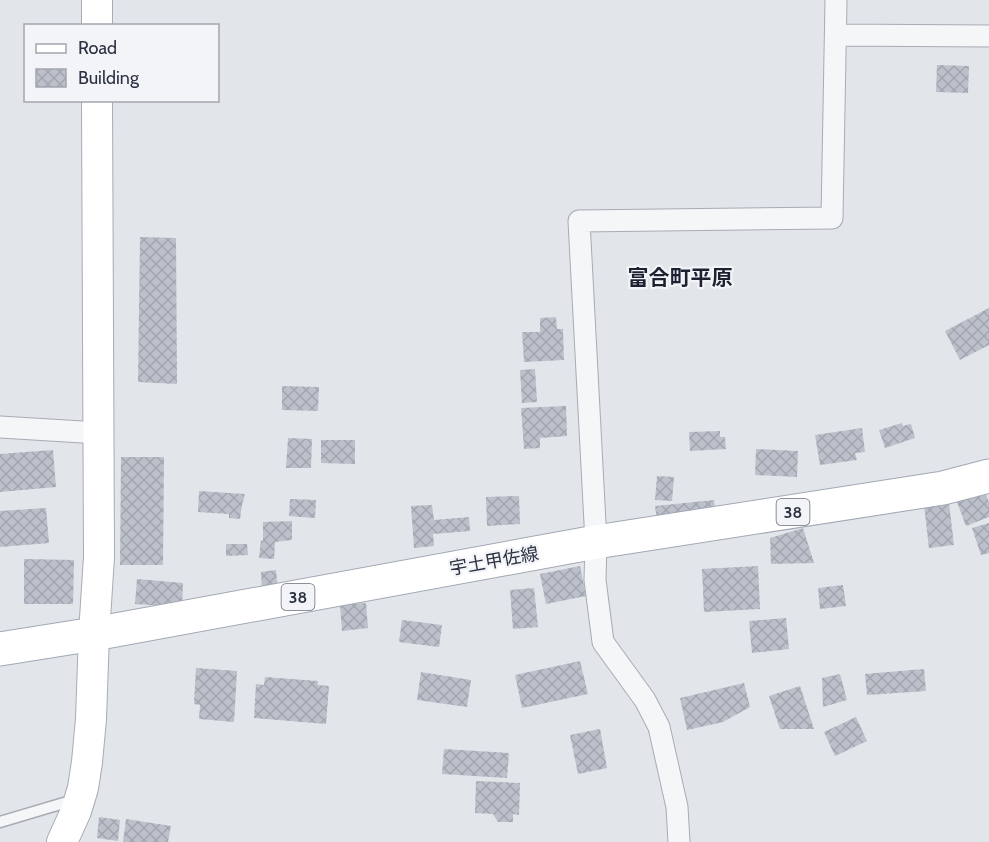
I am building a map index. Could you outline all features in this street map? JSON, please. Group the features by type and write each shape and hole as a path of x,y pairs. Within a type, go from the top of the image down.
{"main road":[{"name":"宇土甲佐線","path":"0,649 94,634 596,542 943,488 989,476"}],"street":[{"path":"97,0 97,24"},
{"path":"679,842 677,807 659,727 645,700 603,642 595,580 596,542 579,221 832,218 836,0"},
{"path":"837,35 989,36"},
{"path":"74,825 86,771 91,719 99,557 97,102"},
{"path":"0,426 99,433"}],"lane":[{"path":"0,822 74,825"}],"building":[{"path":"937,65 969,66 968,93 936,92"},
{"path":"140,237 176,238 177,384 138,382"},
{"path":"989,308 989,345 960,360 945,331"},
{"path":"556,317 557,329 563,329 564,360 524,362 522,332 540,332 540,318"},
{"path":"535,369 537,402 522,403 520,370"},
{"path":"282,386 319,387 318,411 282,410"},
{"path":"566,406 567,436 540,438 540,448 524,449 521,408"},
{"path":"902,423 903,426 911,424 915,438 885,448 879,430"},
{"path":"862,428 865,452 855,453 857,460 820,465 815,435"},
{"path":"720,431 720,437 725,437 726,449 690,451 689,432"},
{"path":"288,438 312,439 311,468 286,468"},
{"path":"321,440 355,440 355,464 321,463"},
{"path":"756,449 798,451 797,477 755,475"},
{"path":"53,450 56,487 0,492 0,454"},
{"path":"121,457 164,457 163,565 120,565"},
{"path":"657,476 674,477 672,501 655,500"},
{"path":"983,487 989,502 989,517 966,526 955,497"},
{"path":"199,491 245,494 240,519 229,518 229,514 198,512"},
{"path":"519,496 520,524 487,526 486,497"},
{"path":"290,499 316,500 315,518 289,516"},
{"path":"714,500 716,520 658,526 655,506"},
{"path":"949,503 954,545 929,548 924,505"},
{"path":"432,505 434,520 469,517 470,531 433,534 434,546 414,548 411,506"},
{"path":"46,508 49,543 0,547 0,511"},
{"path":"292,521 292,540 275,542 274,559 259,558 261,540 263,541 263,522"},
{"path":"989,523 989,553 981,555 972,528"},
{"path":"803,528 814,563 771,564 770,538"},
{"path":"226,544 247,544 248,555 226,556"},
{"path":"24,559 74,560 73,604 24,604"},
{"path":"580,566 586,596 546,604 540,574"},
{"path":"758,566 760,609 704,612 702,569"},
{"path":"276,570 278,590 262,592 261,572"},
{"path":"137,579 183,583 182,607 135,604"},
{"path":"843,585 846,606 820,609 818,588"},
{"path":"534,588 538,627 513,629 510,590"},
{"path":"366,603 368,628 342,631 340,605"},
{"path":"786,618 789,649 752,653 749,621"},
{"path":"402,620 442,625 439,647 399,642"},
{"path":"580,661 588,694 522,708 515,675"},
{"path":"196,668 237,671 234,722 199,719 200,705 194,704"},
{"path":"924,669 926,691 867,695 865,674"},
{"path":"421,672 471,680 467,707 417,700"},
{"path":"840,674 847,700 823,707 822,678"},
{"path":"265,677 318,681 318,685 329,686 326,724 254,718 256,684 264,685"},
{"path":"744,683 750,707 723,722 687,730 680,698"},
{"path":"800,686 814,729 780,729 769,696"},
{"path":"856,717 867,741 835,756 824,732"},
{"path":"600,729 607,768 578,774 570,735"},
{"path":"444,749 509,753 507,778 442,774"},
{"path":"476,781 520,783 519,815 513,814 513,822 498,822 493,814 475,813"},
{"path":"99,817 120,820 118,841 97,838"},
{"path":"126,819 171,826 168,842 123,842"}],"district":[{"name":"富合町平原","path":"680,278"}]}
